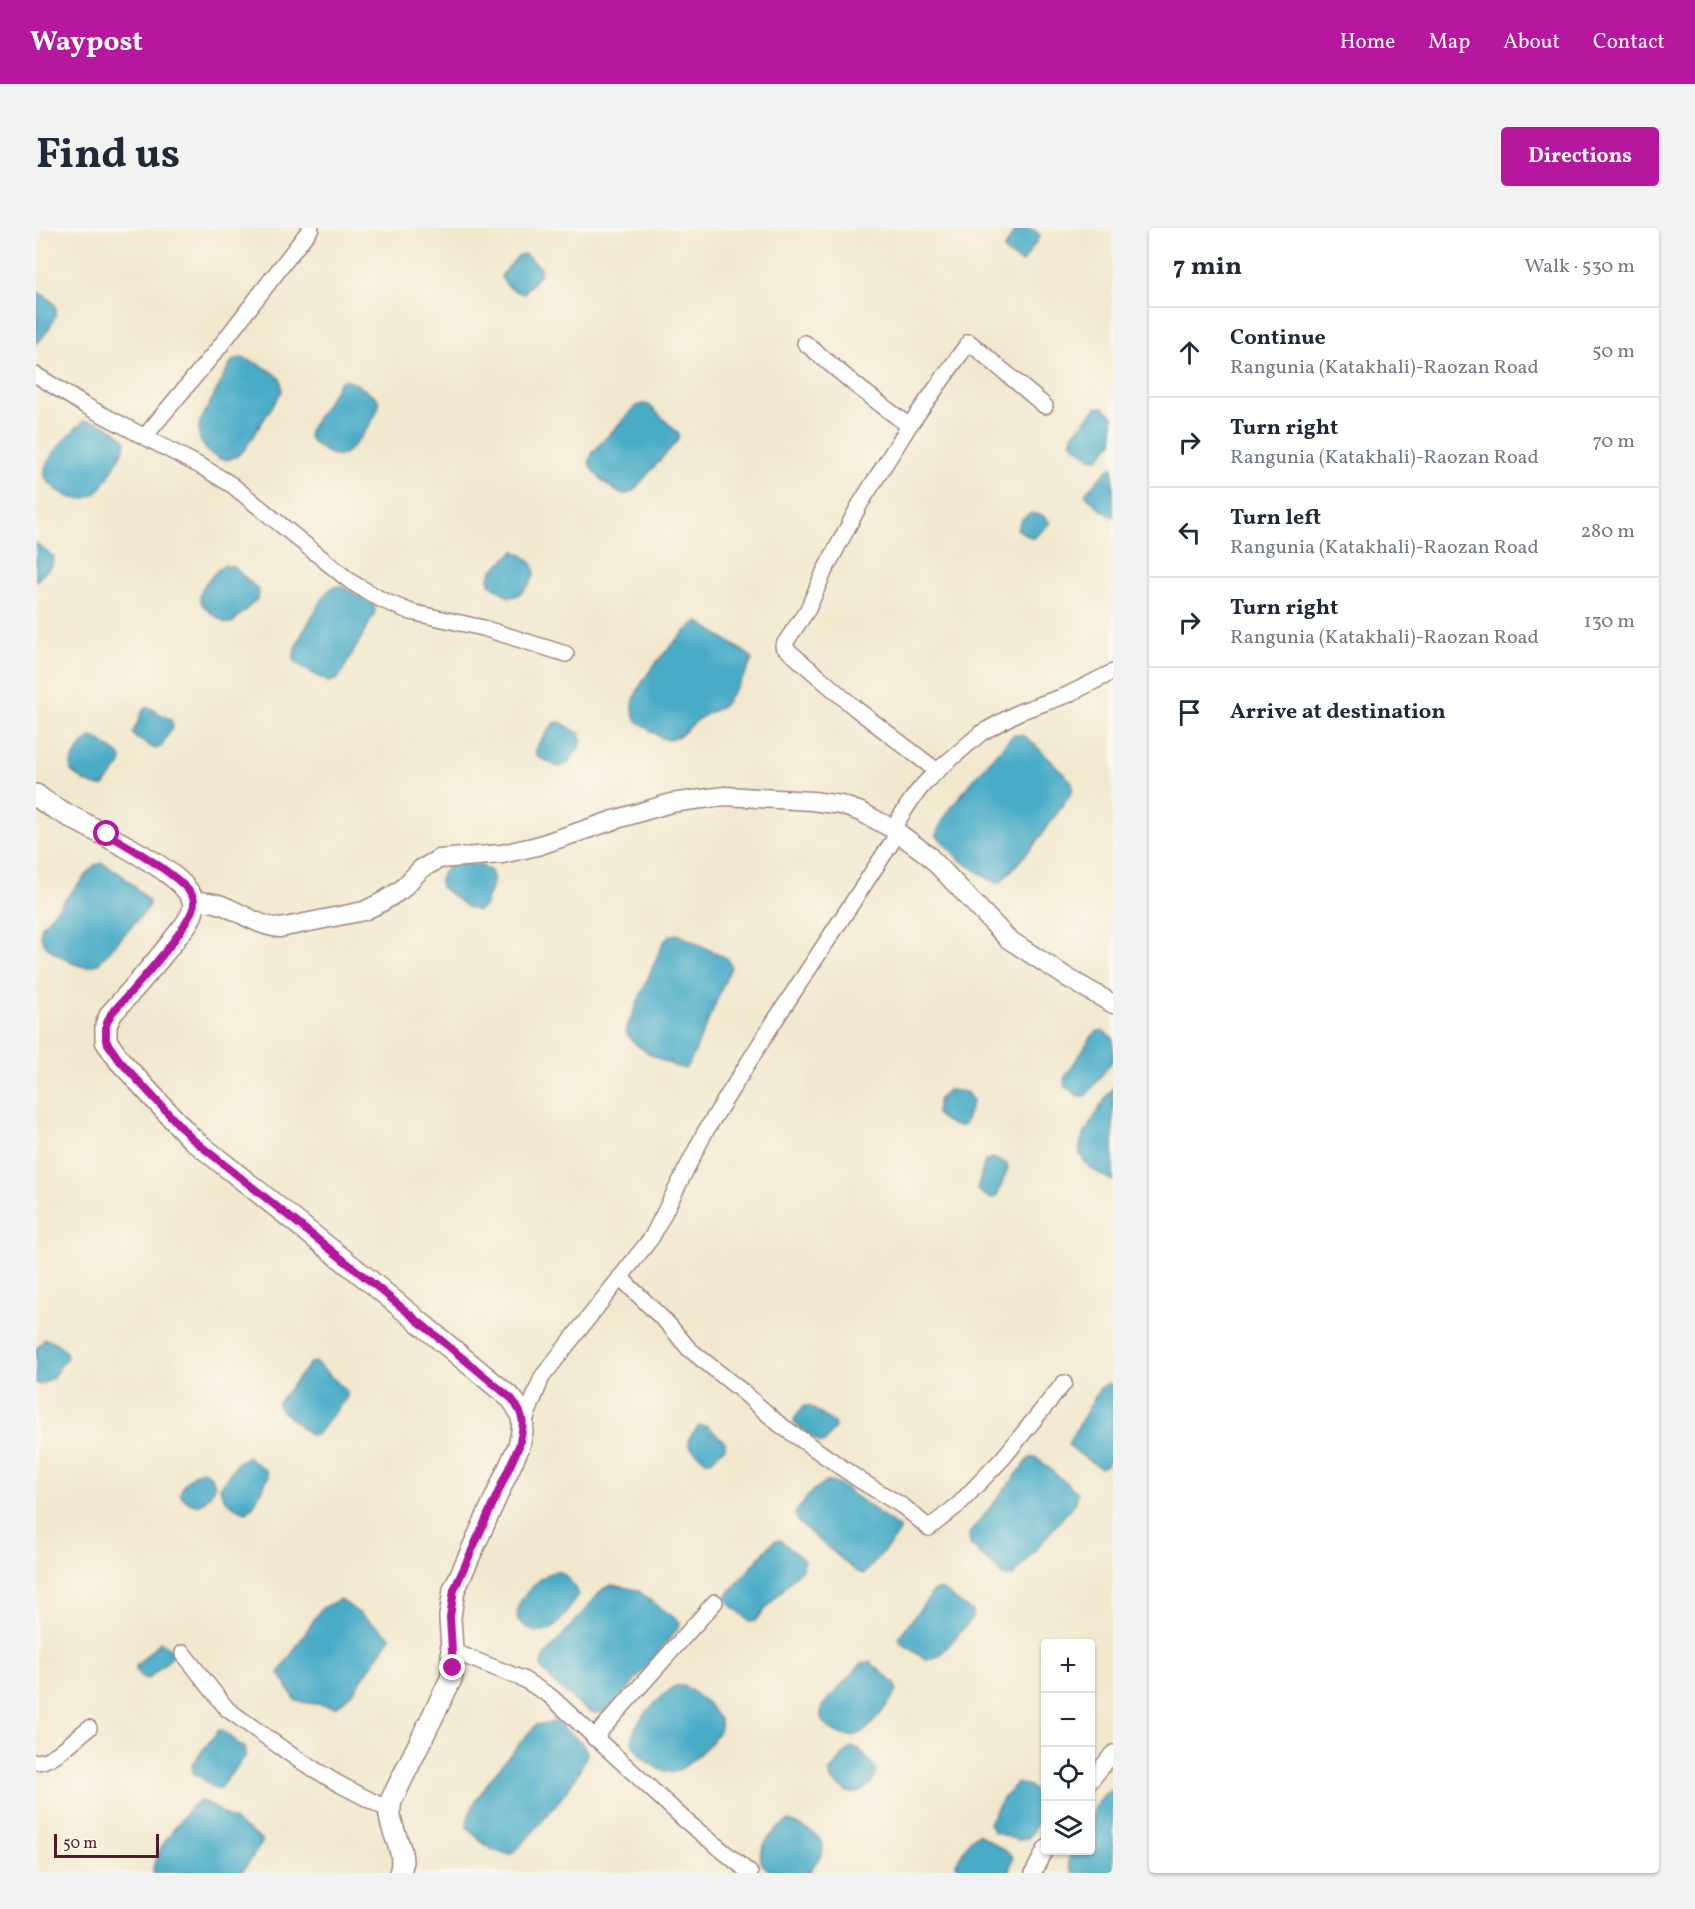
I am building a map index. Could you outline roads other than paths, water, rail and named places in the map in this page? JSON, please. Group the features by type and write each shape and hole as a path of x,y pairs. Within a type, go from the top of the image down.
{"main road":[{"path":"36,795 52,807 136,851 181,883 194,901 194,910 189,919 161,957 111,1014 106,1025 106,1041 120,1061 191,1138 363,1275 512,1399 522,1414 524,1423 519,1446 454,1590 450,1617 453,1668 445,1692 388,1810 389,1820 402,1857 400,1873"}],"street":[{"path":"145,436 217,350 312,228"},
{"path":"937,771 855,708 783,646 808,609 824,572 860,504 909,426 969,342 1045,406"},
{"path":"805,343 909,426"},
{"path":"36,375 84,405 232,485 351,582 382,600 411,612 483,627 566,654"},
{"path":"524,1423 542,1377 652,1237 705,1132 896,831 911,798 923,783 981,733 1019,712 1067,695 1113,672"},
{"path":"194,901 211,902 250,920 280,928 364,910 382,903 401,890 421,869 439,859 502,854 537,846 671,803 725,796 841,805 861,812 896,831 928,855 1008,939 1113,1004"},
{"path":"620,1277 669,1325 689,1349 779,1424 861,1481 904,1507 929,1528 958,1505 1004,1458 1064,1383"},
{"path":"594,1738 715,1602"},
{"path":"452,1651 523,1679 550,1696 686,1821 750,1873"},
{"path":"183,1653 227,1709 297,1759 388,1810"},
{"path":"36,1762 54,1755 89,1728"},
{"path":"1095,1776 1113,1753"},
{"path":"1033,1873 1042,1855"}],"water":[{"path":"1017,228 1033,230 1040,236 1023,262 1006,253 1004,249"},
{"path":"524,254 540,267 540,274 524,293 510,288 501,276 518,256"},
{"path":"36,291 52,301 56,310 50,326 36,344"},
{"path":"240,358 268,369 281,380 282,391 245,449 237,456 227,460 220,459 208,452 200,440 199,424 232,361"},
{"path":"344,380 358,385 375,396 379,402 375,415 364,433 350,449 338,456 315,444 310,438 309,431 339,383"},
{"path":"642,404 649,405 679,434 678,440 633,491 628,494 619,493 594,471 589,462 593,452 635,407"},
{"path":"1103,407 1113,416 1113,441 1098,458 1092,459 1072,443 1072,436 1096,408"},
{"path":"84,421 107,426 126,442 113,469 99,490 90,497 76,499 55,488 47,480 44,472 55,452"},
{"path":"1109,468 1113,468 1113,517 1100,509 1086,495 1086,492"},
{"path":"1031,513 1043,516 1049,521 1049,524 1033,539 1017,529 1021,520"},
{"path":"36,543 54,557 52,565 36,581"},
{"path":"514,551 527,558 535,571 526,588 518,595 509,597 490,584 489,577 492,571"},
{"path":"223,565 234,567 258,590 259,595 232,623 226,623 213,615 200,600 202,589"},
{"path":"341,586 375,608 374,615 338,679 329,682 296,662 294,653 301,636 327,592 333,587"},
{"path":"697,621 749,655 752,660 724,705 698,719 681,735 668,740 637,721 633,709 635,696 658,660"},
{"path":"148,707 171,720 173,726 161,747 155,749 136,738 133,733 143,710"},
{"path":"560,722 580,734 582,742 568,763 558,767 536,756 536,747 554,723"},
{"path":"1013,735 1023,735 1031,741 1072,782 1073,789 1034,845 1001,882 995,883 960,860 937,836 939,827 956,801"},
{"path":"91,737 96,738 122,759 121,764 104,786 90,784 71,771 74,757"},
{"path":"455,862 480,865 491,871 494,880 484,906 478,911 467,907 440,886 443,872"},
{"path":"102,863 115,870 149,902 148,908 99,963 86,967 68,961 45,945 41,930 95,865"},
{"path":"677,934 728,959 731,967 693,1056 685,1069 661,1060 642,1049 626,1030 663,943 669,936"},
{"path":"1098,1031 1103,1031 1113,1038 1113,1060 1086,1096 1080,1097 1065,1086 1064,1079 1092,1036"},
{"path":"1113,1087 1113,1181 1090,1168 1082,1157 1080,1145"},
{"path":"949,1090 966,1092 973,1101 964,1125 953,1125 936,1114 939,1099"},
{"path":"992,1158 1006,1163 1008,1168 997,1196 991,1199 977,1190 985,1161"},
{"path":"45,1339 59,1345 67,1357 52,1378 40,1385 36,1383 36,1349"},
{"path":"315,1362 347,1391 347,1397 317,1434 310,1435 279,1408 278,1403 310,1363"},
{"path":"1109,1383 1113,1386 1113,1456 1106,1466 1100,1468 1068,1444 1100,1388"},
{"path":"803,1406 809,1406 834,1423 835,1427 825,1442 820,1443 794,1423"},
{"path":"699,1426 707,1426 725,1442 725,1447 711,1461 706,1461 689,1446 689,1438"},
{"path":"248,1457 266,1471 268,1477 254,1505 247,1512 229,1503 220,1487 238,1462"},
{"path":"1035,1457 1077,1492 1076,1502 1013,1576 1004,1576 970,1545 969,1534 1030,1458"},
{"path":"202,1470 211,1476 215,1485 208,1498 196,1505 185,1500 180,1494 188,1479"},
{"path":"826,1482 837,1483 899,1528 898,1535 864,1574 856,1571 799,1523 795,1514 812,1491"},
{"path":"780,1540 804,1560 803,1567 755,1621 750,1621 728,1602 727,1595 774,1541"},
{"path":"557,1571 570,1580 578,1595 553,1628 546,1632 528,1629 518,1620 519,1605 535,1584 546,1575"},
{"path":"612,1585 637,1590 680,1622 679,1627 628,1688 608,1709 597,1713 584,1708 569,1696 550,1679 541,1666 545,1656 603,1589"},
{"path":"941,1589 972,1612 972,1619 939,1656 927,1660 901,1643 899,1637 933,1592"},
{"path":"340,1599 391,1637 354,1691 336,1707 296,1701 279,1673 321,1609"},
{"path":"160,1642 173,1651 173,1656 148,1679 143,1678 136,1670 136,1666"},
{"path":"870,1662 895,1684 897,1691 869,1727 852,1736 842,1735 823,1722 822,1706 862,1663"},
{"path":"675,1686 685,1686 707,1703 720,1719 720,1728 700,1754 685,1766 670,1772 650,1764 637,1751 633,1744 633,1736 640,1720"},
{"path":"555,1722 581,1742 587,1752 583,1764 555,1806 512,1854 493,1850 467,1827 475,1803 494,1774 536,1725"},
{"path":"221,1730 244,1748 246,1755 219,1789 216,1789 193,1772 192,1764"},
{"path":"852,1747 859,1749 877,1771 875,1778 865,1789 855,1793 850,1793 836,1785 831,1780 830,1772"},
{"path":"1016,1783 1029,1786 1041,1798 1041,1817 1029,1837 1017,1840 994,1832 989,1823 1002,1799"},
{"path":"1113,1790 1113,1873 1074,1873 1069,1865 1071,1855 1095,1855 1095,1807 1103,1796"},
{"path":"200,1801 209,1804 262,1840 262,1843 241,1873 153,1873 162,1847 193,1805"},
{"path":"788,1821 809,1831 822,1843 821,1853 809,1873 775,1873 766,1868 761,1861 763,1847 768,1839"},
{"path":"978,1834 1010,1854 1013,1858 1008,1873 965,1873 959,1870 956,1863 972,1837"}]}
